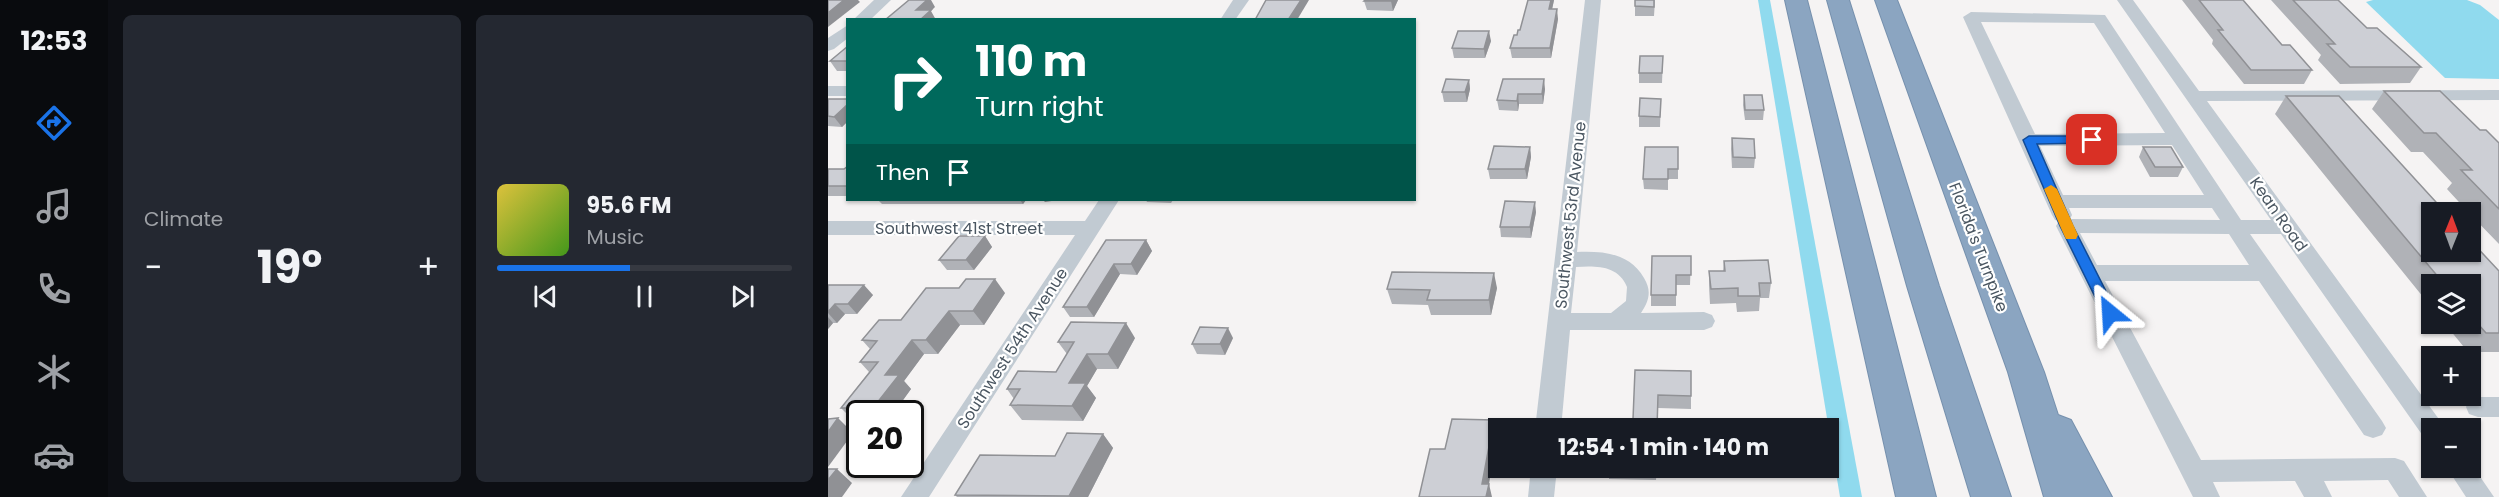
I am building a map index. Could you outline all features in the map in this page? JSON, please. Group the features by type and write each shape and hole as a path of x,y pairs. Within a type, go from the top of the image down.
{"highway":[{"path":"1796,0 1916,497"},
{"path":"1838,0 1923,286 1991,497"},
{"name":"Florida's Turnpike","path":"1886,0 2026,372 2064,497"},
{"path":"2026,372 2092,497"}],"street":[{"path":"862,18 883,0"},
{"path":"1228,18 1241,0"},
{"name":"Southwest 53rd Avenue","path":"1549,418 1593,0"},
{"name":"Kean Road","path":"2124,0 2424,418"},
{"path":"2207,497 2066,226 2029,140 1971,17 2099,18 2232,225 2373,428"},
{"path":"828,46 846,32"},
{"path":"828,91 846,91"},
{"path":"2195,96 2499,95"},
{"path":"2029,140 2177,139"},
{"name":"Southwest 54th Avenue","path":"914,497 1108,201"},
{"path":"2056,202 2218,201"},
{"path":"2066,226 2288,227"},
{"name":"Southwest 41st Street","path":"832,232 1091,228"},
{"path":"1566,260 1605,260 1616,262 1626,269 1637,283 1638,298 1629,312 1615,322"},
{"path":"2090,273 2265,273"},
{"path":"1559,322 1704,321"},
{"path":"2193,471 2395,469 2414,497"},
{"path":"2302,470 2319,497"},
{"path":"1541,497 1543,478"},
{"path":"2467,478 2481,497"}],"water":[{"path":"2373,0 2467,0 2480,5 2499,20 2499,79 2445,78 2366,2"}],"building":[{"path":"828,0 844,0 828,13"},
{"path":"909,0 927,0 916,10 931,10 922,18 887,18"},
{"path":"1266,0 1301,0 1289,18 1256,18"},
{"path":"1365,0 1392,0 1364,1"},
{"path":"1528,0 1551,0 1549,9 1557,9 1550,48 1510,48 1514,35 1517,35 1520,30"},
{"path":"1635,0 1654,0 1654,7 1635,6"},
{"path":"2199,0 2243,0 2282,45 2290,45 2312,70 2251,70 2218,30 2223,30"},
{"path":"2293,0 2338,0 2367,28 2377,28 2421,67 2350,67 2327,44 2335,44"},
{"path":"1458,31 1489,31 1484,49 1452,48"},
{"path":"846,48 846,61 830,61"},
{"path":"1640,56 1663,56 1662,73 1639,73"},
{"path":"1446,79 1469,80 1465,92 1442,92"},
{"path":"1503,79 1544,79 1542,94 1518,94 1517,101 1497,100"},
{"path":"2384,91 2440,91 2480,130 2486,130 2499,143 2499,209 2461,170 2472,170 2436,133 2424,133"},
{"path":"1744,95 1762,95 1764,110 1745,110"},
{"path":"2286,96 2339,96 2436,202 2421,202 2421,256"},
{"path":"1640,98 1661,99 1660,117 1639,116"},
{"path":"828,99 846,99 846,106 834,117 828,116"},
{"path":"1732,138 1754,139 1755,158 1733,157"},
{"path":"1494,146 1530,147 1525,169 1488,169"},
{"path":"1645,147 1678,147 1678,169 1668,169 1668,179 1643,179"},
{"path":"2143,147 2171,147 2183,167 2155,167"},
{"path":"846,168 846,186 828,186 828,169"},
{"path":"1505,201 1535,202 1530,227 1500,227"},
{"path":"959,236 985,236 966,260 939,260"},
{"path":"1106,240 1146,240 1131,264 1114,264 1087,307 1063,307"},
{"path":"2481,252 2499,271 2499,333 2486,333 2481,327 2481,274 2436,274 2426,262 2481,262"},
{"path":"1652,256 1691,256 1691,275 1676,275 1676,295 1651,295"},
{"path":"1768,260 1771,283 1759,283 1760,296 1738,296 1738,288 1711,289 1709,271 1725,271 1724,261"},
{"path":"1392,272 1494,273 1489,300 1427,300 1430,290 1387,289"},
{"path":"966,279 995,279 973,311 949,311 926,340 912,340 885,375 899,375 879,400 847,400 878,362 860,362 877,341 862,340 879,320 901,320 926,288 959,288"},
{"path":"828,285 864,285 848,304 835,304 828,312"},
{"path":"1071,322 1126,323 1108,354 1087,354 1069,383 1086,383 1072,406 1010,405 1020,389 1007,389 1018,371 1056,372 1074,342 1058,342"},
{"path":"1200,327 1228,328 1220,344 1192,344"},
{"path":"1635,370 1691,371 1691,396 1658,395 1657,418 1633,418"},
{"path":"838,418 828,432 828,419"},
{"path":"1452,419 1488,420 1488,452 1482,484 1489,484 1486,497 1419,497 1430,449 1445,449"},
{"path":"1067,433 1103,434 1069,496 955,495 980,455 1055,456"},
{"path":"828,469 837,469 828,480"}],"waterway":[{"path":"1764,0 1851,497"}],"slow traffic":[{"path":"2051,189 2071,235"}],"route":[{"path":"2092,140 2029,140 2066,226 2110,313"}]}
